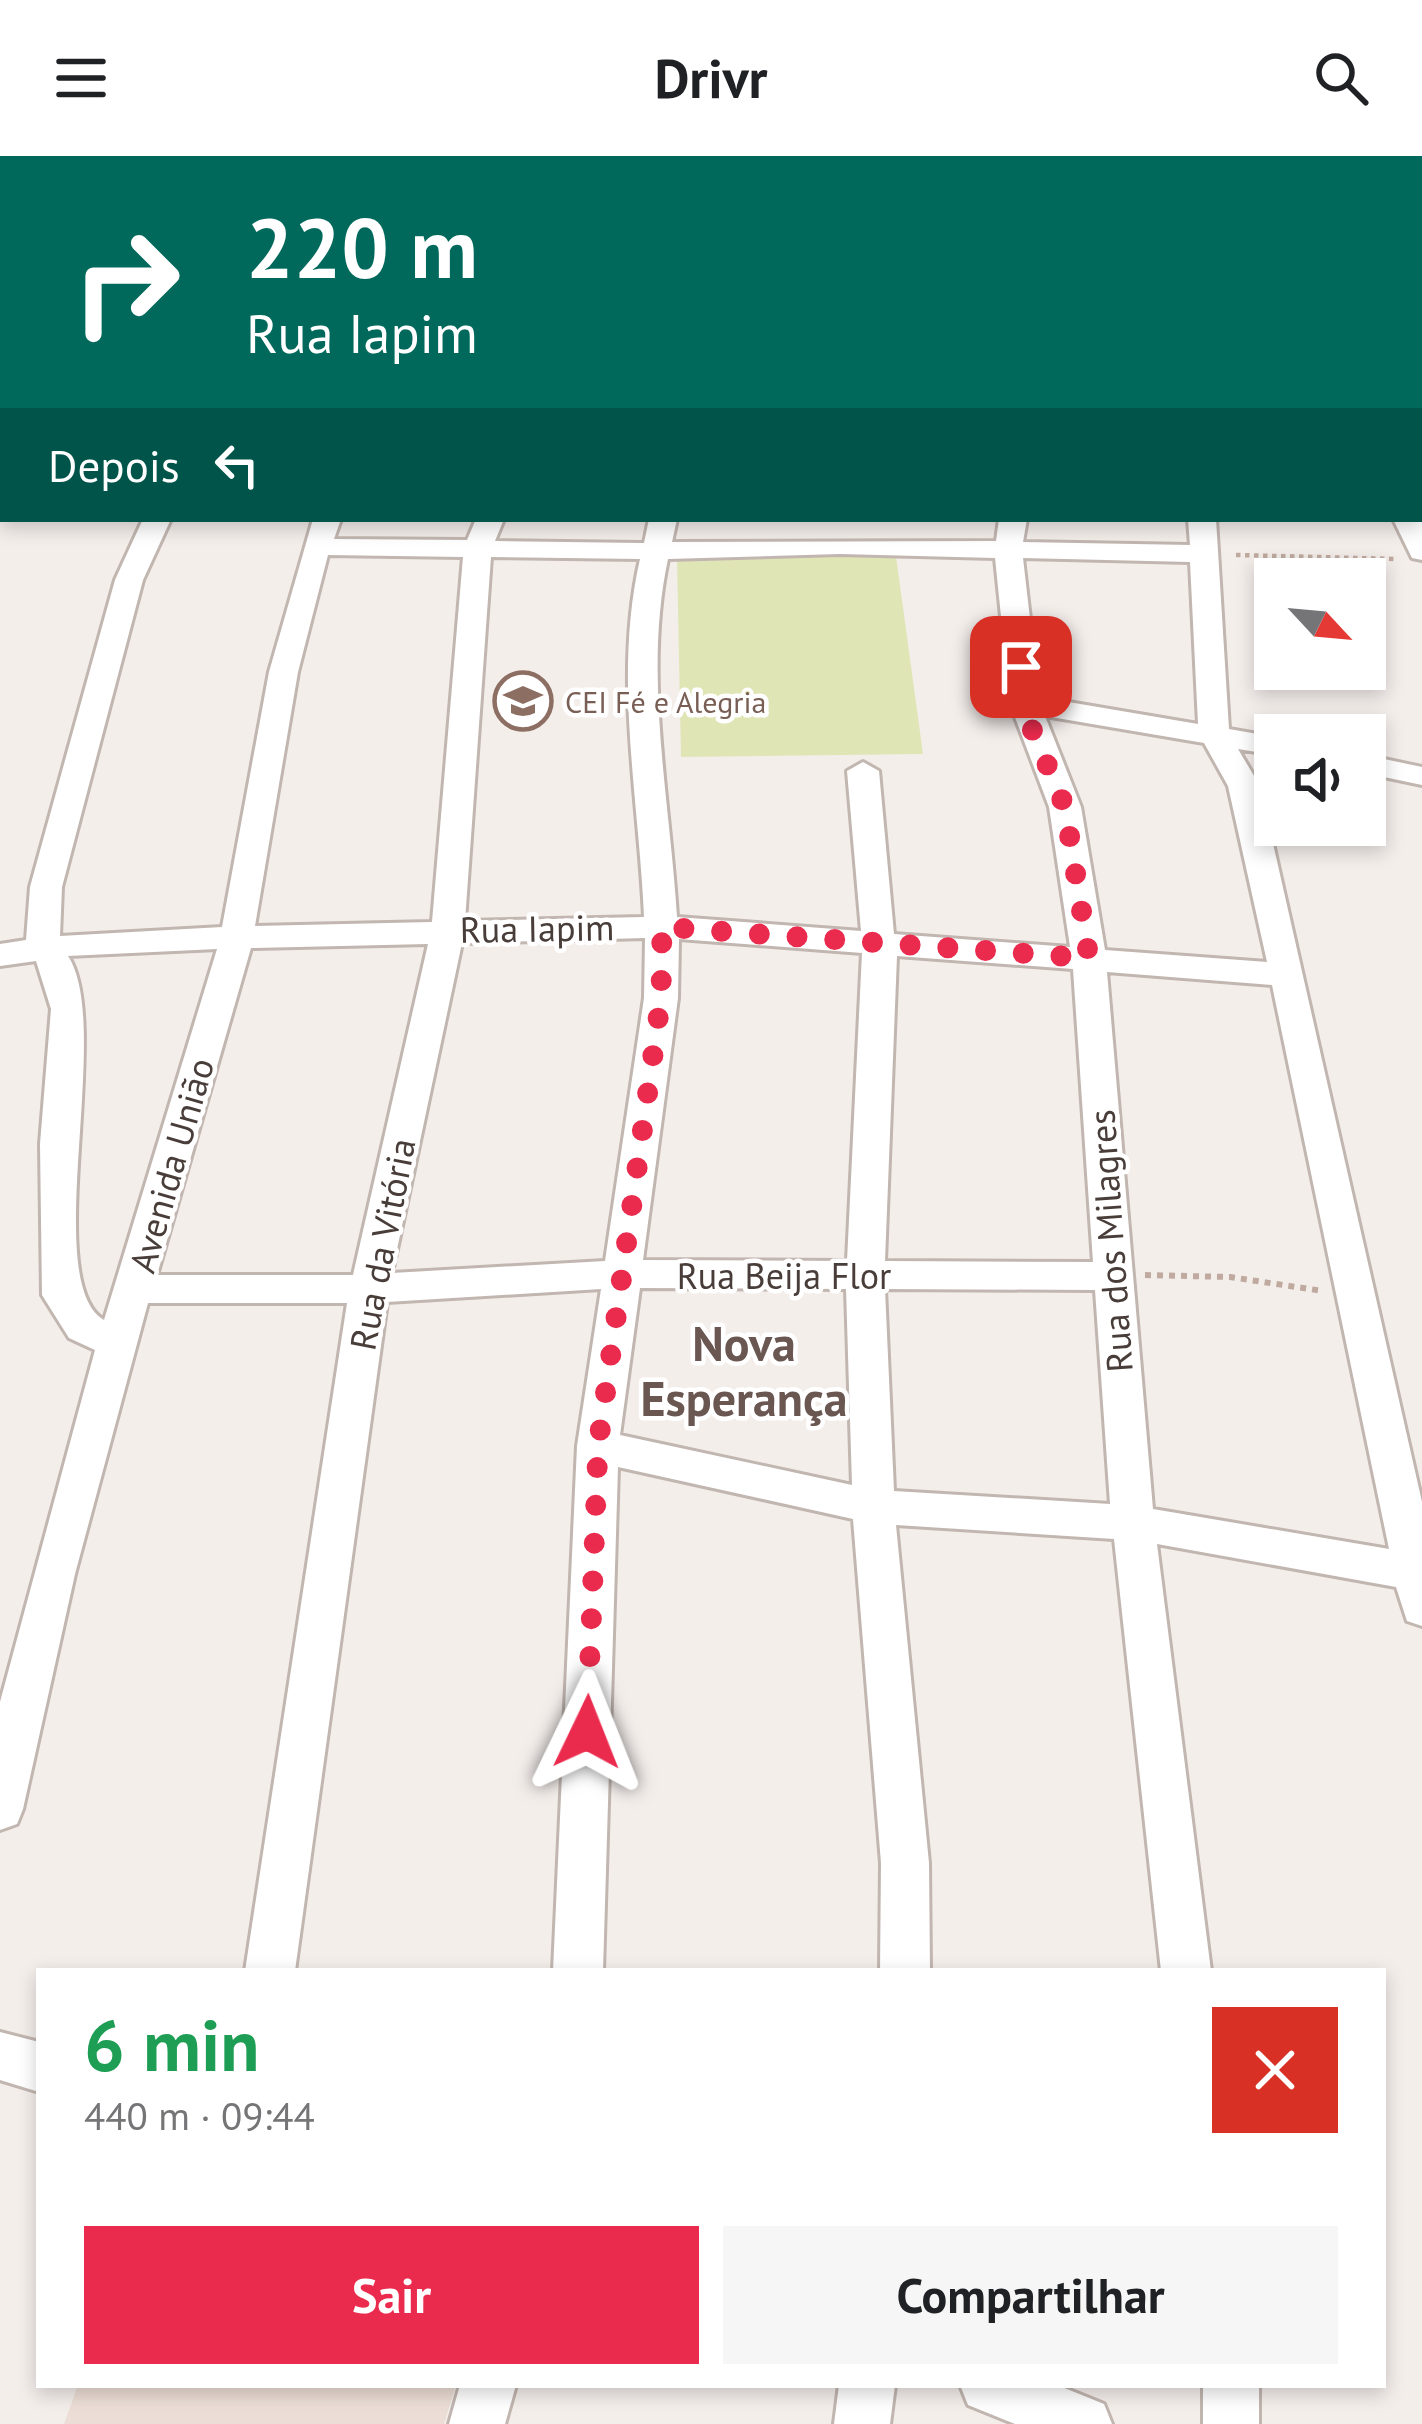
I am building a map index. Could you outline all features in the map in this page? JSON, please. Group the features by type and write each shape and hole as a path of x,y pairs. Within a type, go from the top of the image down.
{"street":[{"path":"117,1342 83,1327 62,1294 58,1144 68,1009 59,969 43,946 46,887 58,827 129,580 156,522"},
{"path":"1407,522 1411,555"},
{"path":"321,533 1202,537 1214,734 1244,786 1360,1298 1419,1585 1255,1540 1133,1523 876,1508 598,1446"},
{"name":"Avenida União","path":"0,1809 12,1688 135,1289 237,935 287,656 321,533"},
{"name":"Rua da Vitória","path":"270,1968 329,1536 369,1289 448,929 484,534"},
{"path":"578,1968 598,1446 661,998 662,927 640,639 658,535"},
{"name":"Rua dos Milagres","path":"1010,536 1025,704 1065,807 1089,958 1133,1523 1186,1968"},
{"path":"1025,704 1254,742"},
{"path":"1386,768 1422,776"},
{"path":"863,771 880,943 881,1045 865,1275 876,1508 905,1863 905,1968"},
{"name":"Rua Iapim","path":"0,955 43,946 237,935 662,927 1289,975"},
{"name":"Rua Beija Flor","path":"135,1289 369,1289 620,1274 1112,1276"},
{"path":"0,2056 36,2066"},
{"path":"478,2424 487,2388"},
{"path":"862,2424 867,2388"},
{"path":"995,2388 1084,2424"},
{"path":"1231,2388 1232,2424"}],"path":[{"path":"1202,537 1411,555"},
{"path":"1112,1276 1230,1277 1360,1298"}],"shaded area":[{"path":"77,2388 455,2388 444,2424 64,2424"}],"green space":[{"path":"896,556 923,754 681,757 677,559"}],"place":[{"name":"CEI Fé e Alegria","path":"523,701"}],"district":[{"name":"Nova Esperança","path":"744,1370"}],"route":[{"path":"587,1732 598,1446 661,998 662,927 1089,958 1065,807 1029,722 1021,667"}]}
